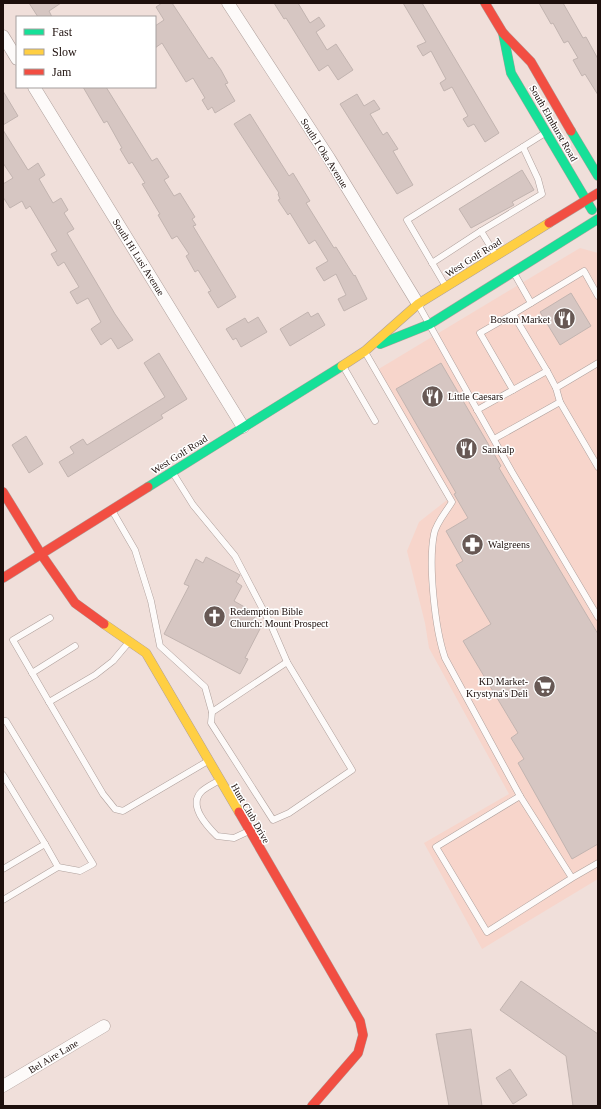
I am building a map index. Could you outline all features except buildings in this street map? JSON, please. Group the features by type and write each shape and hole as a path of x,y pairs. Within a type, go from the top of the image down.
{"main road":[{"name":"South Elmhurst Road","path":"485,3 503,33 531,62 598,176"},
{"name":"South Elmhurst Road","path":"503,33 511,73 598,219"},
{"name":"West Golf Road","path":"3,578 343,365 366,350 418,304 598,193"},
{"name":"West Golf Road","path":"366,350 430,324 598,219"},
{"name":"Hunt Club Drive","path":"3,492 41,554 75,603 146,654 360,1021 362,1035 358,1053 312,1106"}],"street":[{"name":"South I Oka Avenue","path":"228,3 329,158 418,304"},
{"path":"3,36 16,56"},
{"name":"South Hi Lusi Avenue","path":"35,88 243,427"},
{"name":"Bel Aire Lane","path":"3,1086 104,1026"}],"lane":[{"path":"446,287 407,220 546,133"},
{"path":"432,263 542,194 538,179 523,147"},
{"path":"481,231 496,256"},
{"path":"513,390 480,333 584,271 598,296"},
{"path":"514,272 531,303"},
{"path":"418,304 477,410 598,617"},
{"path":"513,314 547,371 556,388 560,402 598,467"},
{"path":"366,350 382,384 449,494 452,502 434,533 432,570 440,644 445,658 520,796 572,878"},
{"path":"556,388 598,363"},
{"path":"343,365 375,421"},
{"path":"477,410 547,371"},
{"path":"494,439 560,402"},
{"path":"112,510 135,550 151,601 160,646 205,687 212,712 210,723 273,820 289,812 352,770 288,662 271,624 235,556 193,505 172,472"},
{"path":"50,618 13,640 104,794 115,809 123,811 208,761"},
{"path":"49,702 95,675 113,661 129,642"},
{"path":"32,673 75,646"},
{"path":"212,712 288,662"},
{"path":"3,721 6,721 93,864 80,871 58,867 3,900"},
{"path":"3,775 58,867"},
{"path":"219,780 198,795 197,802 201,818 217,836 234,838 249,831"},
{"path":"520,796 436,847 488,932 598,863"},
{"path":"3,869 45,844"}],"shaded area":[{"path":"580,248 598,253 598,879 482,949 424,843 509,794 429,648 425,623 407,551 419,522 447,500 377,370"}],"traffic: fast":[{"path":"503,33 511,73 592,210"},
{"path":"571,131 598,176"},
{"path":"380,344 430,324 598,219"},
{"path":"148,487 342,366"}],"traffic: slow":[{"path":"342,366 365,351 418,304 549,223"},
{"path":"104,624 146,653 239,812"}],"traffic: jam":[{"path":"485,3 503,33 531,62 571,131"},
{"path":"549,223 598,193"},
{"path":"3,578 148,487"},
{"path":"3,492 41,554 75,603 104,624"},
{"path":"239,812 360,1021 363,1035 358,1053 312,1106"}],"place":[{"name":"Boston Market","path":"565,319"},
{"name":"Little Caesars","path":"432,396"},
{"name":"Sankalp","path":"466,449"},
{"name":"Walgreens","path":"472,544"},
{"name":"Redemption Bible Church: Mount Prospect","path":"214,617"},
{"name":"KD Market- Krystyna's Deli","path":"544,687"}]}
